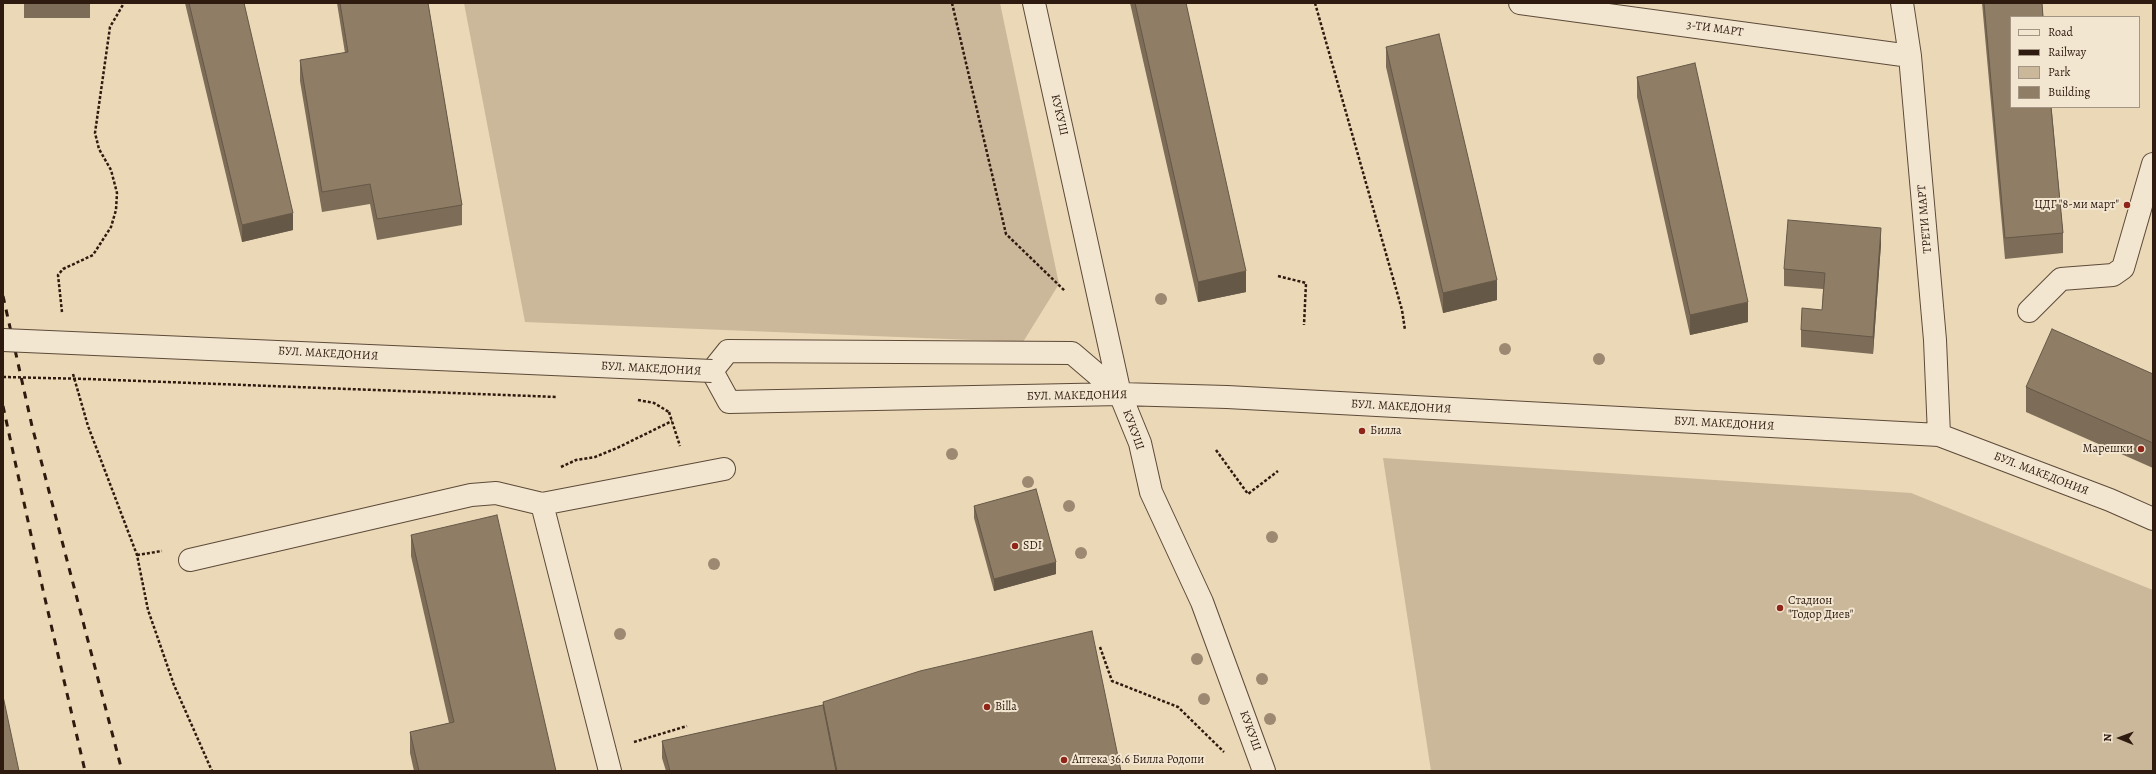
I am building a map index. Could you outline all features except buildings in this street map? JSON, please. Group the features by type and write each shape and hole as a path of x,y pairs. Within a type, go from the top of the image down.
{"street":[{"name":"КУКУШ","path":"1034,3 1120,394 1140,443 1152,492 1202,602 1264,771"},
{"name":"3-ТИ МАРТ","path":"1520,3 1910,56"},
{"name":"ТРЕТИ МАРТ","path":"1902,3 1910,56 1936,340 1939,435"},
{"path":"2029,311 2061,279 2113,276 2123,268 2153,164"},
{"name":"БУЛ. МАКЕДОНИЯ","path":"3,340 712,371 729,402 1120,394 1227,397 1939,435 2110,500 2153,519"},
{"path":"712,371 728,351 1072,353 1120,394"},
{"path":"190,560 471,495 496,493 542,504 724,469"},
{"path":"542,504 606,750 610,771"}],"path":[{"path":"63,314 58,275 63,269 93,255 111,227 116,210 117,193 111,170 99,149 95,133 110,27 124,3"},
{"path":"952,3 1006,234 1066,292"},
{"path":"1315,3 1402,310 1405,330"},
{"path":"1278,276 1306,283 1304,325"},
{"path":"73,372 88,426 137,556 148,610 174,685 212,771"},
{"path":"3,377 558,397"},
{"path":"636,400 654,403 669,412 681,448"},
{"path":"558,469 576,460 595,457 617,448 672,421"},
{"path":"1216,450 1248,494 1278,471"},
{"path":"1100,647 1112,680 1178,707 1226,755"},
{"path":"606,750 687,726"}],"green space":[{"path":"464,3 1000,3 1059,284 1023,342 525,322"},
{"name":"Стадион \"Тодор Диев\"","path":"1383,458 1911,493 2153,590 2153,771 1431,771"}],"railway":[{"path":"3,296 32,426 122,771"},
{"path":"3,406 43,590 85,771"}],"place":[{"name":"ЦДГ \"8-ми март\"","path":"2127,205"},
{"name":"Билла","path":"1362,431"},
{"name":"Марешки","path":"2141,449"},
{"name":"SDI","path":"1015,546"},
{"name":"Стадион \"Тодор Диев\"","path":"1780,608"},
{"name":"Billa","path":"987,707"},
{"name":"Аптека 36.6 Билла Родопи","path":"1064,760"}]}
